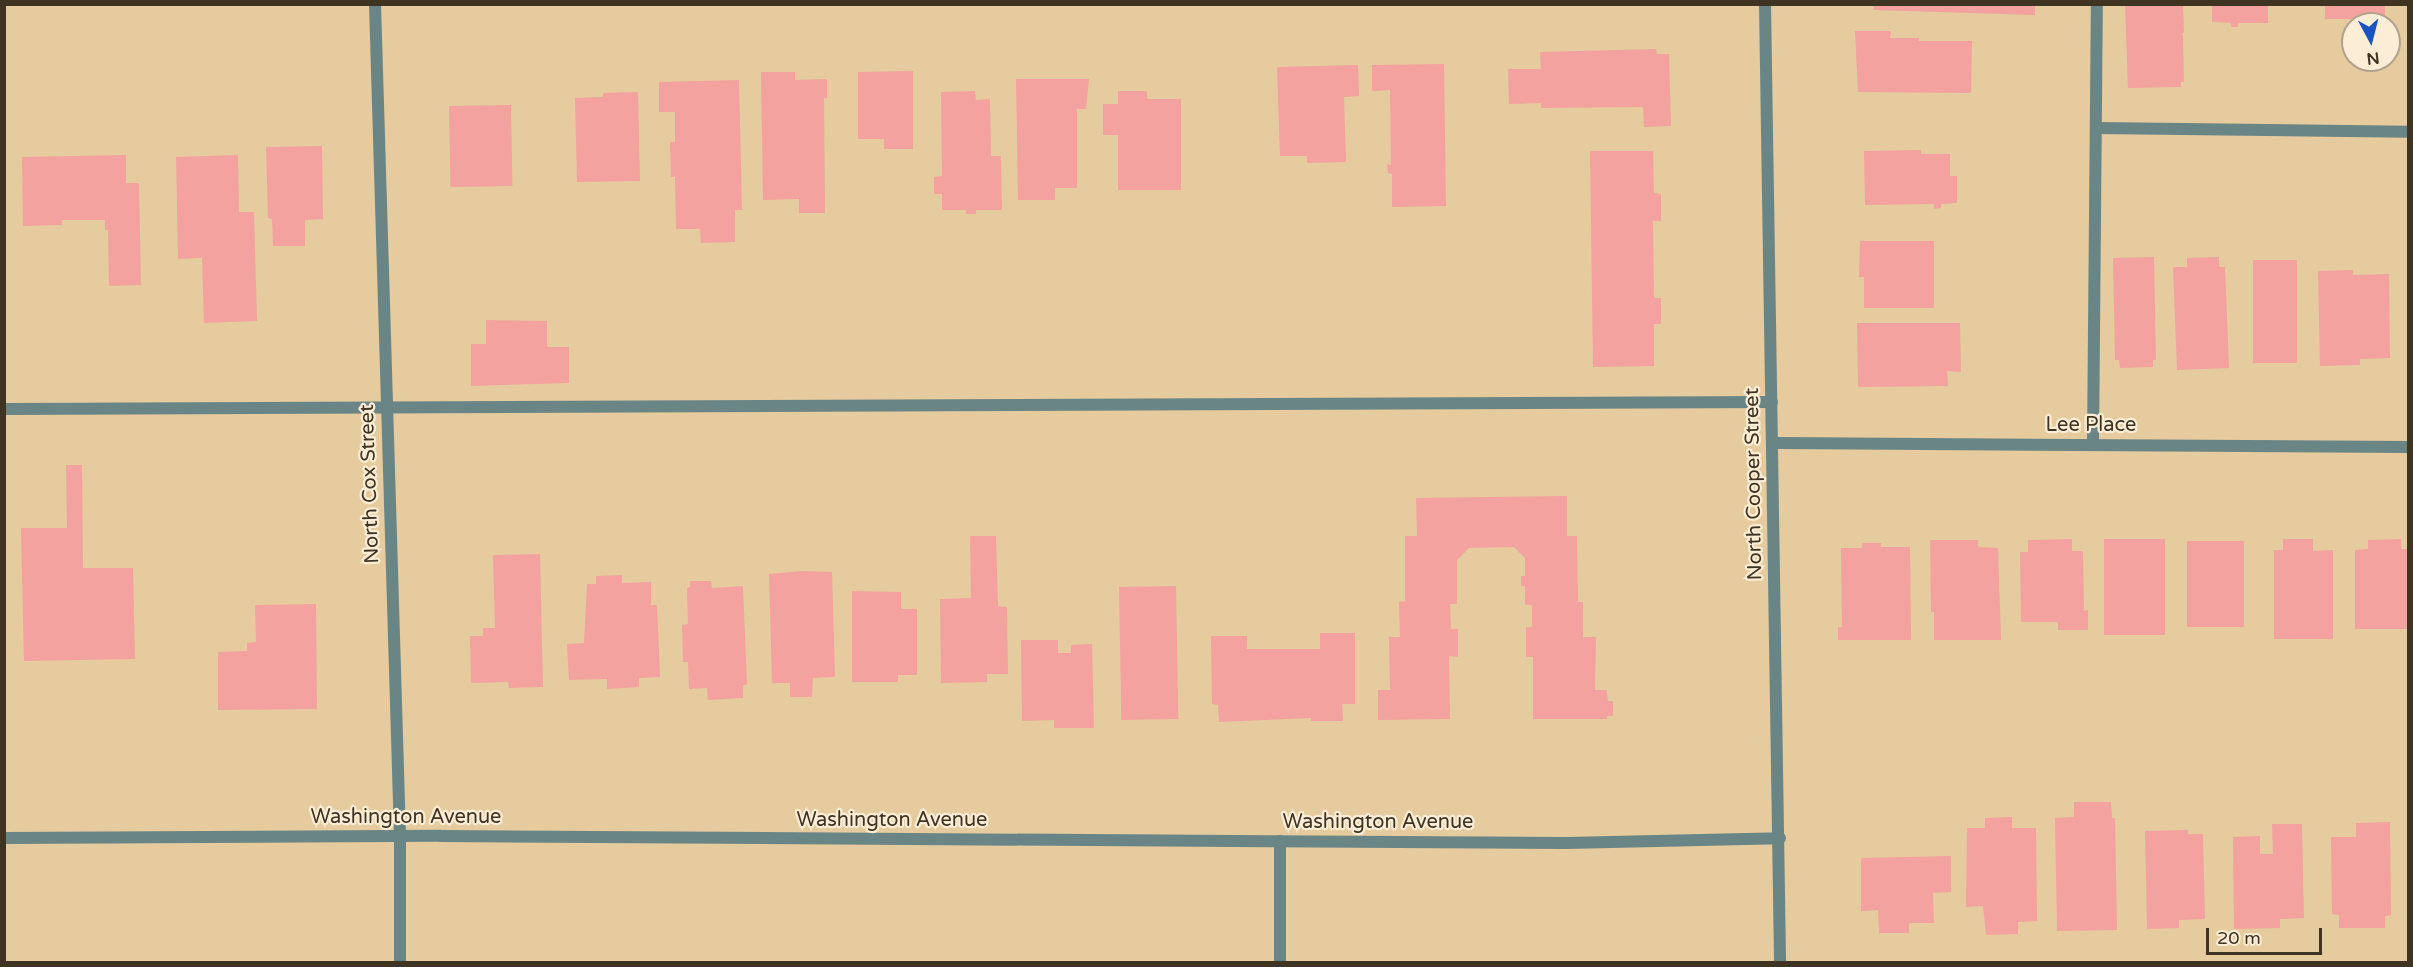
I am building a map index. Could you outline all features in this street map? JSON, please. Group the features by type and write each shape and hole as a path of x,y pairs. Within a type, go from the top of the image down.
{"street":[{"name":"North Cox Street","path":"375,4 400,836 400,963"},
{"name":"North Cooper Street","path":"1766,4 1780,838 1780,963"},
{"path":"2093,445 2097,4"},
{"path":"2096,128 2409,132"},
{"path":"4,409 1772,402"},
{"name":"Lee Place","path":"1773,443 2409,447"},
{"name":"Washington Avenue","path":"4,838 400,836 1566,843 1780,838"},
{"path":"1280,842 1280,963"}],"building":[{"path":"1874,4 2035,4 2035,15 1874,10"},
{"path":"2125,4 2183,4 2184,32 2181,35 2183,35 2184,82 2181,82 2181,87 2128,88"},
{"path":"2212,4 2268,4 2268,23 2238,23 2238,27 2231,27 2231,23 2212,22"},
{"path":"2325,4 2385,4 2385,12 2341,12 2341,19 2325,19"},
{"path":"1855,31 1891,31 1890,38 1919,38 1919,41 1972,41 1971,93 1858,92"},
{"path":"1656,49 1657,54 1669,54 1671,126 1644,127 1643,107 1541,108 1541,103 1509,104 1508,69 1541,69 1540,52"},
{"path":"1444,64 1446,206 1392,207 1392,174 1388,173 1387,164 1391,165 1390,90 1372,91 1372,65"},
{"path":"1358,65 1359,96 1344,97 1346,162 1307,163 1307,156 1280,156 1277,67"},
{"path":"913,71 913,149 884,149 884,139 858,139 858,72"},
{"path":"761,72 795,72 795,80 827,79 827,98 824,98 825,213 799,213 799,199 763,200"},
{"path":"1016,79 1089,79 1086,109 1077,109 1077,188 1055,188 1055,200 1018,200"},
{"path":"739,80 742,210 735,210 735,242 701,243 700,229 676,229 675,177 671,177 670,142 675,142 675,112 659,112 659,82"},
{"path":"975,91 976,100 990,99 991,156 1001,156 1002,210 976,210 976,214 966,214 966,210 942,210 942,194 934,194 934,177 942,176 941,92"},
{"path":"1118,91 1147,91 1147,99 1181,99 1181,190 1118,190 1118,135 1103,135 1103,104 1118,104"},
{"path":"638,92 640,181 577,182 575,98 603,97 603,93"},
{"path":"511,105 512,186 450,187 449,106"},
{"path":"322,146 323,219 305,220 305,246 273,246 272,219 268,218 266,147"},
{"path":"1921,150 1921,154 1950,154 1950,176 1957,176 1957,203 1941,204 1941,208 1934,209 1934,204 1865,205 1864,151"},
{"path":"1590,151 1653,151 1654,193 1661,194 1661,221 1653,221 1654,298 1661,298 1661,324 1654,324 1654,366 1593,367"},
{"path":"126,155 126,183 139,183 141,285 109,286 108,230 105,230 105,220 62,220 62,225 23,226 22,157"},
{"path":"238,155 239,212 254,212 257,321 204,323 202,258 178,259 176,157"},
{"path":"1860,241 1934,241 1934,308 1864,308 1864,277 1859,277"},
{"path":"2154,257 2156,360 2153,360 2153,367 2120,368 2119,360 2115,360 2113,258"},
{"path":"2219,257 2219,267 2225,267 2229,368 2177,370 2173,267 2187,267 2187,258"},
{"path":"2253,260 2297,260 2297,363 2253,363"},
{"path":"2353,270 2353,275 2389,274 2390,358 2360,359 2360,365 2320,366 2318,271"},
{"path":"486,320 547,321 547,347 569,347 569,383 471,386 471,344 486,344"},
{"path":"1857,323 1960,323 1961,372 1947,371 1948,386 1858,387"},
{"path":"66,465 82,465 83,568 133,568 135,659 24,661 21,528 67,528"},
{"path":"1567,496 1567,536 1577,536 1578,602 1583,602 1583,637 1596,637 1595,690 1607,690 1608,701 1613,701 1613,716 1607,716 1607,719 1533,719 1533,657 1526,657 1526,627 1532,627 1532,605 1525,605 1525,586 1521,586 1521,576 1525,576 1525,558 1514,547 1469,548 1457,560 1457,604 1450,604 1451,629 1458,629 1458,657 1449,656 1450,719 1378,720 1378,690 1390,690 1389,637 1400,637 1399,602 1405,601 1405,536 1417,536 1416,498"},
{"path":"970,536 996,536 998,606 1007,607 1008,674 987,674 987,682 941,683 940,599 971,598"},
{"path":"2072,539 2072,551 2083,551 2084,611 2088,610 2088,630 2058,630 2058,622 2021,622 2020,552 2028,552 2028,540"},
{"path":"2104,539 2165,539 2165,635 2104,635"},
{"path":"2283,539 2313,539 2313,551 2333,550 2333,639 2274,639 2274,550 2283,550"},
{"path":"2401,539 2401,549 2408,549 2408,629 2355,629 2355,550 2368,549 2368,540"},
{"path":"1930,540 1978,540 1978,547 1998,548 2001,640 1934,640 1934,612 1931,612"},
{"path":"2187,541 2244,541 2244,627 2187,627"},
{"path":"1862,543 1881,543 1881,547 1910,547 1911,640 1838,640 1838,627 1842,627 1841,548 1862,548"},
{"path":"540,554 543,687 509,688 508,682 471,683 470,636 483,636 483,628 495,628 493,555"},
{"path":"802,571 832,572 835,677 813,678 812,697 790,697 790,683 772,683 769,574"},
{"path":"622,575 622,583 651,582 651,605 657,605 660,677 639,678 639,687 607,689 607,679 569,680 567,644 584,643 587,584 596,584 596,576"},
{"path":"690,581 711,581 712,588 743,586 747,685 743,685 743,698 708,700 707,688 689,689 688,662 683,662 682,625 688,624 687,588 690,587"},
{"path":"1176,586 1178,719 1121,720 1119,587"},
{"path":"852,591 901,592 901,609 917,609 917,675 898,675 898,682 852,682"},
{"path":"316,604 317,709 218,710 218,652 247,651 247,643 256,642 255,605"},
{"path":"1320,633 1355,633 1355,704 1342,704 1343,721 1311,721 1311,718 1219,722 1218,705 1212,704 1211,636 1247,636 1247,649 1320,649"},
{"path":"1021,640 1058,640 1058,653 1071,653 1071,645 1092,644 1094,728 1054,728 1054,720 1022,721"},
{"path":"2074,802 2111,802 2112,818 2115,818 2117,930 2057,931 2055,818 2074,817"},
{"path":"2012,817 2012,828 2036,828 2037,921 2018,922 2018,934 1986,935 1983,906 1966,907 1967,828 1985,828 1985,818"},
{"path":"2390,822 2391,915 2385,916 2385,928 2339,928 2339,915 2332,914 2331,837 2356,837 2356,823"},
{"path":"2272,824 2302,824 2304,918 2280,919 2280,928 2234,929 2233,837 2260,836 2260,854 2273,854"},
{"path":"2188,830 2188,834 2203,834 2205,919 2179,920 2179,928 2147,929 2145,831"},
{"path":"1951,856 1951,892 1933,893 1934,923 1909,923 1909,933 1879,933 1878,910 1861,911 1861,858"}]}
